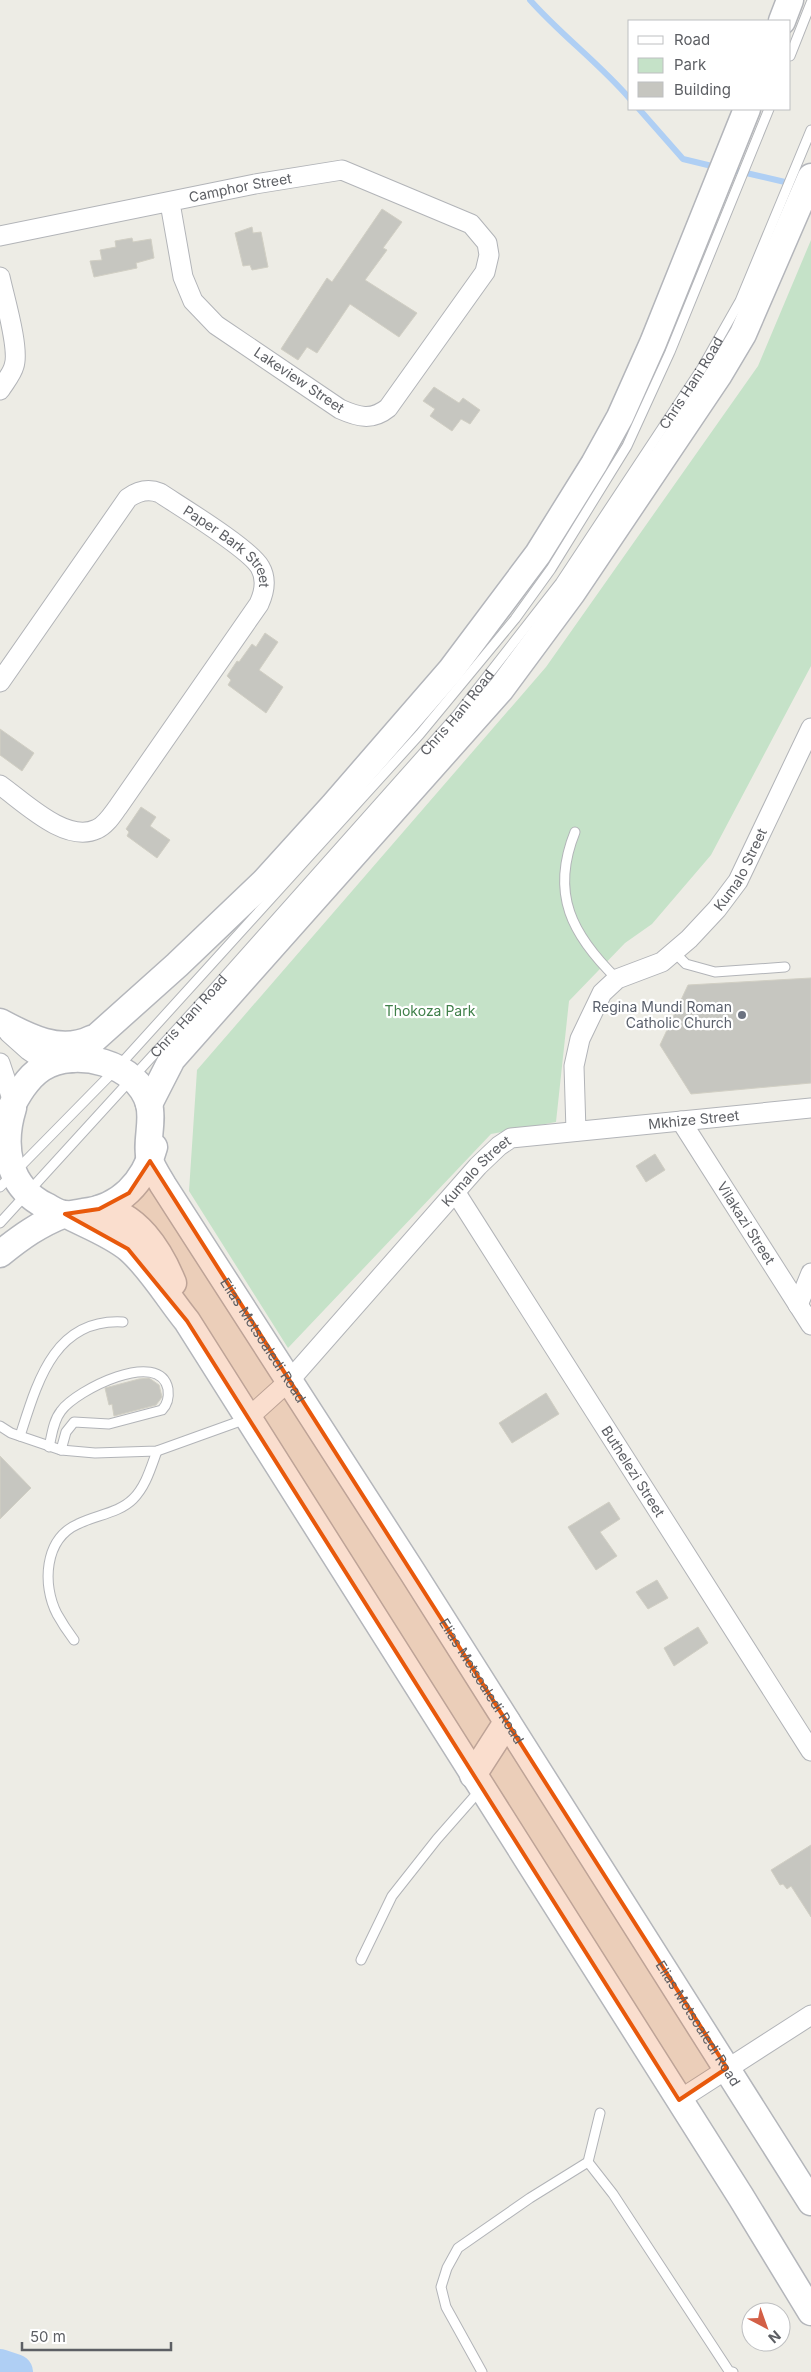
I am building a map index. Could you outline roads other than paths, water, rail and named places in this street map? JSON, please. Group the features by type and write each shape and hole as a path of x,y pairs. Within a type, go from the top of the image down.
{"main road":[{"path":"782,20 790,0"},
{"name":"Chris Hani Road","path":"61,1062 96,1036 177,966 264,882 392,740 451,670 538,554 594,464 620,417 653,343 713,219 747,110"},
{"name":"Chris Hani Road","path":"149,1104 172,1059 501,689 572,593 718,376 743,334 779,231 811,177"},
{"path":"0,1022 39,1040 53,1044 71,1044 96,1036"},
{"path":"99,1209 129,1193 141,1178 150,1161 177,1074 203,1025"},
{"path":"150,1161 149,1104 125,1072 104,1062 61,1062 33,1076 14,1105 9,1121 8,1163 34,1200 102,1232 128,1249 143,1264 187,1321 811,2312"},
{"name":"Elias Motsoaledi Road","path":"150,1161 811,2202"},
{"path":"0,1254 41,1223 65,1214 99,1209 119,1213 132,1223 156,1249 170,1276 187,1321"},
{"path":"477,1782 507,1722"}],"street":[{"name":"Camphor Street","path":"0,236 170,203 255,184 342,170 472,224"},
{"name":"Lakeview Street","path":"170,203 178,255 187,290 204,314 340,409 355,416 364,417 372,417 388,408 485,272 489,255 487,243 472,224"},
{"path":"0,277 13,335 15,361 13,369 0,390"},
{"name":"Paper Bark Street","path":"0,682 128,498 137,493 147,490 160,493 247,553 260,567 264,587 259,604 118,807 101,826 82,833 64,830 0,785"},
{"name":"Kumalo Street","path":"247,1418 289,1381 489,1155 511,1138 576,1132 574,1066 580,1039 602,993 617,979 662,962 717,909 738,881 811,728"},
{"path":"0,1022 28,1050 61,1062"},
{"path":"0,1063 14,1105"},
{"name":"Mkhize Street","path":"576,1132 811,1108"},
{"name":"Vilakazi Street","path":"681,1121 811,1325"},
{"name":"Buthelezi Street","path":"456,1193 811,1751"},
{"path":"798,1306 811,1272"},
{"path":"679,2100 811,2015"}],"lane":[{"path":"791,53 811,3"},
{"name":"Chris Hani Road","path":"0,1224 8,1163 125,1072 420,734 514,619 551,569 627,446 670,352 713,219 768,110"},
{"name":"Chris Hani Road","path":"8,1163 125,1072 208,995 458,714 560,584 702,368 779,231 811,130"},
{"path":"575,832 566,856 565,890 569,913 580,936 593,955 617,979"},
{"path":"674,952 686,964 715,972 785,967"},
{"path":"20,1436 35,1391 48,1363 61,1346 74,1334 91,1325 107,1321 123,1322"},
{"path":"49,1448 60,1411 70,1401 88,1389 107,1379 146,1371 160,1375 166,1382 168,1399 162,1410 109,1424 74,1422 66,1432 60,1450"},
{"path":"1,1430 49,1448 60,1450 95,1453 158,1451 247,1418"},
{"path":"74,1640 56,1613 47,1578 50,1554 60,1537 75,1525 119,1509 133,1499 144,1485 158,1451"},
{"path":"361,1960 392,1896 437,1839 477,1782"},
{"path":"482,2372 446,2307 441,2288 447,2268 458,2248 530,2198 588,2162 600,2113"},
{"path":"588,2162 613,2194 730,2372"}],"waterway":[{"path":"530,0 628,97"},
{"path":"640,110 683,159 716,167"},
{"path":"729,169 802,186"},
{"path":"0,2367 15,2372"}],"place":[{"name":"Regina Mundi Roman Catholic Church","path":"742,1015"}],"park label":[{"name":"Thokoza Park","path":"430,1011"}]}
